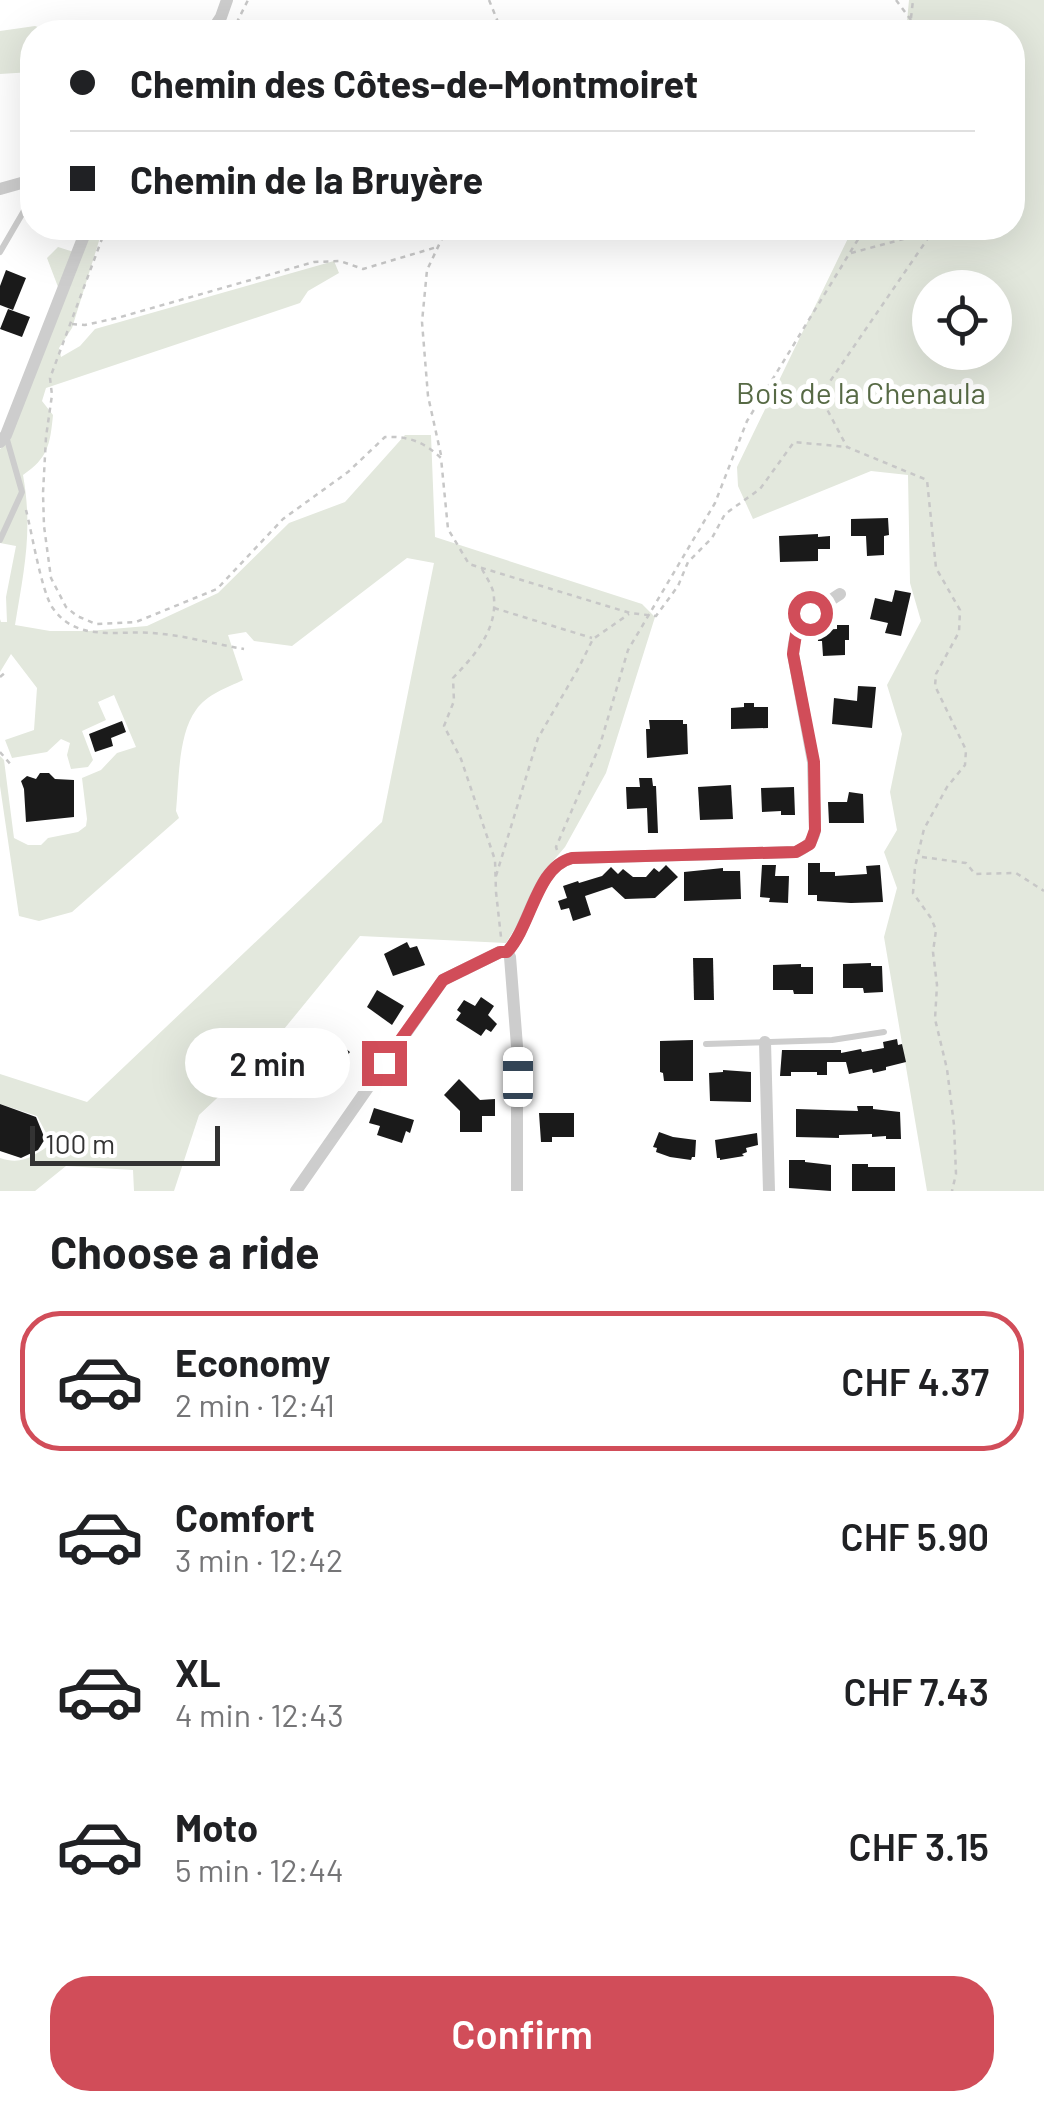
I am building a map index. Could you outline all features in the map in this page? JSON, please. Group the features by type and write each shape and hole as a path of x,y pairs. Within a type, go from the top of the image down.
{"street":[{"path":"3,438 82,240"},
{"path":"507,952 550,871 560,861 796,852 810,844 815,830 814,762 793,645 799,627 810,613 840,594"},
{"path":"296,1191 443,980 507,952"},
{"path":"507,952 517,1046 517,1191"},
{"path":"765,1042 769,1191"}],"lane":[{"path":"0,252 20,218"},
{"path":"0,540 22,492 10,443 3,438"},
{"path":"706,1044 832,1040 884,1032"}],"path":[{"path":"896,0 911,20"},
{"path":"911,20 914,0"},
{"path":"102,240 50,378 52,395 46,437 44,526 52,578 66,607 77,616 96,624 136,622 217,588 283,519 348,472 386,438 425,443 442,458"},
{"path":"440,240 426,270 422,322 428,396 442,458 448,529 469,564 630,613 656,616 678,586 688,562 712,538 725,514 760,488 794,442 847,447 926,480 936,568 960,610 959,632 936,674 934,686 966,750 965,765 947,787 924,829 914,867 913,894 936,930 936,1019 954,1125 956,1174 952,1191"},
{"path":"560,861 556,846 600,745 628,650 715,502 747,421 858,240"},
{"path":"849,254 898,240"},
{"path":"847,447 820,396 926,240"},
{"path":"70,324 117,318 314,262 340,261 363,269 437,247"},
{"path":"43,493 22,492 48,596 52,607 70,626 101,634 152,633 244,649"},
{"path":"481,567 493,590 494,620 479,651 453,678 454,701 444,726 461,759 495,860 500,934 507,952"},
{"path":"493,608 593,639"},
{"path":"496,879 538,738 593,639 630,613"},
{"path":"0,676 6,672"},
{"path":"0,752 12,766"},
{"path":"919,857 966,863 975,874 1016,873 1044,890"}],"green space":[{"name":"Bois de la Chenaula","path":"909,0 1044,0 1044,1191 927,1191 884,937 897,888 884,852 897,830 890,792 902,734 887,685 921,621 910,583 908,475 871,471 753,519 738,486 737,467 847,240 1025,240 1025,20 907,20"},
{"path":"20,28 20,73 0,74 0,31"},
{"path":"86,240 99,240 72,328 59,348 61,357 80,346 95,329 334,261 339,273 308,291 300,303 46,388 42,401 53,415 49,443 38,463 23,475 27,533 15,625 50,631 147,626 218,593 289,523 345,502 405,435 431,435 435,537 642,604 655,617 606,773 506,943 360,936 262,1056 199,1115 174,1191 134,1191 133,1170 66,1166 35,1191 0,1191 0,1158 22,1160 52,1144 37,1116 0,1104 0,1074 87,1102 382,822 434,563 407,558 292,646 254,641 246,632 228,635 243,680 206,700 190,720 180,758 176,811 179,818 72,912 39,921 19,916 0,786 0,756 4,760 14,838 28,845 41,845 48,838 78,832 86,826 82,778 101,770 117,753 136,747 114,695 98,702 106,720 82,731 93,760 88,767 71,769 67,755 70,743 61,739 47,752 12,758 5,740 34,730 37,688 11,654 0,672 0,619 7,622 6,597 16,546 0,543 0,449 10,439 63,300 47,258 58,247 80,254"}],"building":[{"path":"6,270 26,278 13,310 0,305 0,286"},
{"path":"8,309 30,317 22,337 0,329"},
{"path":"888,518 884,555 867,556 866,536 851,536 851,519"},
{"path":"779,536 830,536 830,549 818,549 818,561 780,562"},
{"path":"895,590 911,593 901,636 885,633 888,623 870,619 875,598 892,602"},
{"path":"837,625 849,625 845,655 823,656 817,630 837,629"},
{"path":"858,686 876,687 872,728 832,724 834,698 857,701"},
{"path":"744,703 768,707 768,728 731,729 731,708 744,707"},
{"path":"649,720 683,720 687,724 688,754 647,758"},
{"path":"122,721 126,732 111,738 113,746 95,752 89,734"},
{"path":"40,773 74,780 74,817 26,822 21,781 27,776 36,779"},
{"path":"639,778 652,778 656,786 658,833 648,833 647,808 627,809 626,787 640,787"},
{"path":"731,785 733,819 700,820 698,787"},
{"path":"794,787 795,815 762,812 761,788"},
{"path":"849,792 863,794 864,823 829,823 828,802 847,802"},
{"path":"808,863 820,863 820,872 835,872 835,876 867,874 866,866 880,865 883,902 817,901 817,895 808,895"},
{"path":"666,865 678,877 655,898 625,899 612,887 585,896 591,915 573,921 569,908 561,910 558,901 567,898 563,886 602,876 611,867 618,874 623,869 633,877 646,877 654,868 659,872"},
{"path":"762,865 776,865 775,876 789,876 788,903 769,902 770,898 760,897"},
{"path":"723,868 740,871 741,899 684,901 684,872"},
{"path":"407,942 410,948 417,946 425,965 393,976 384,954"},
{"path":"693,958 713,958 714,1000 694,1000"},
{"path":"843,964 882,966 883,992 843,988"},
{"path":"773,965 813,967 813,994 773,990"},
{"path":"377,990 404,1006 392,1025 367,1007"},
{"path":"481,997 494,1006 488,1015 497,1024 481,1036 456,1020 464,1000 475,1006"},
{"path":"327,1039 332,1043 335,1040 350,1052 332,1076 311,1060"},
{"path":"897,1039 906,1062 886,1070 849,1074 846,1062 827,1062 827,1075 791,1072 791,1076 780,1076 782,1050 862,1052 884,1048 883,1042"},
{"path":"693,1040 693,1081 664,1081 660,1072 660,1041"},
{"path":"751,1072 751,1102 710,1101 709,1073"},
{"path":"459,1079 480,1100 495,1099 495,1116 482,1116 482,1132 460,1132 460,1111 444,1095"},
{"path":"0,1104 36,1117 45,1139 38,1150 21,1158 0,1151"},
{"path":"857,1106 900,1112 901,1139 872,1134 796,1137 796,1109 858,1111"},
{"path":"374,1108 414,1120 402,1143 377,1135 380,1126 369,1123"},
{"path":"539,1113 574,1113 574,1137 552,1137 552,1142 541,1142"},
{"path":"659,1132 696,1140 695,1157 691,1160 656,1152 653,1147"},
{"path":"757,1133 758,1145 746,1148 744,1156 717,1158 715,1140"},
{"path":"789,1160 831,1165 831,1191 789,1188"},
{"path":"852,1164 895,1167 895,1191 852,1191"}],"route":[{"path":"384,1063 443,980 507,952 550,871 560,861 796,852 810,844 815,830 814,762 793,645 799,627 810,613"}]}
